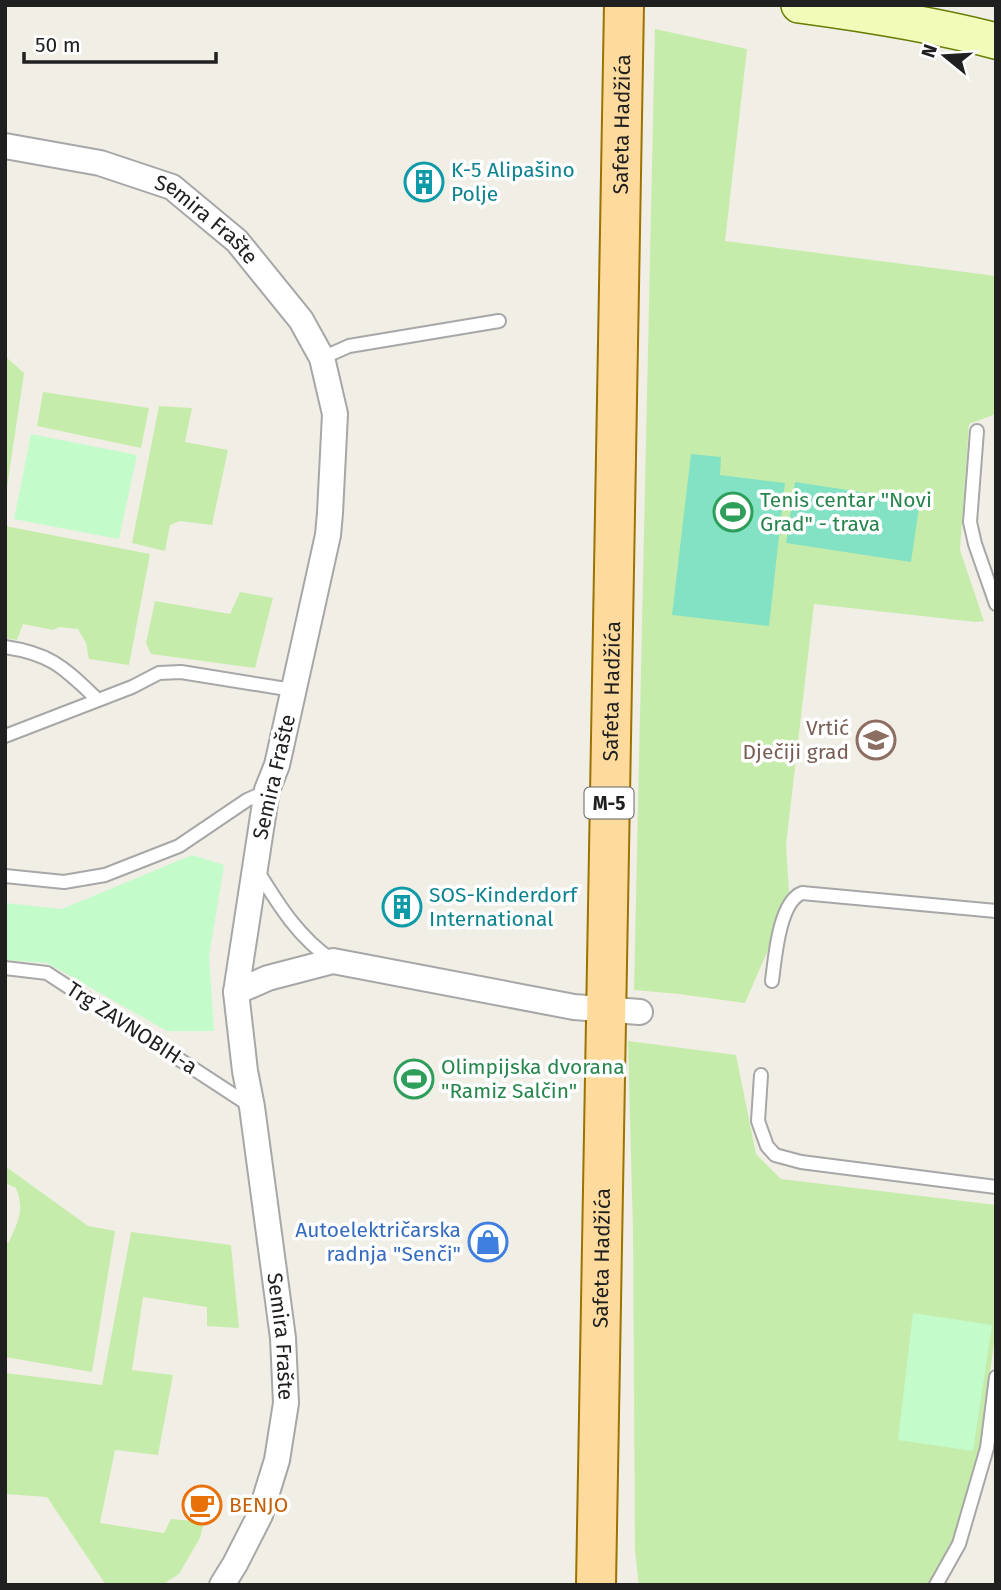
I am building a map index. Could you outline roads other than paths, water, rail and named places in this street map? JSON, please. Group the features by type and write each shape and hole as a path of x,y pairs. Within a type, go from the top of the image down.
{"main road":[{"name":"Safeta Hadžića","path":"596,1585 623,1011 624,5"}],"street":[{"path":"799,5 877,11 920,19 996,41"},
{"name":"Semira Frašte","path":"5,146 100,163 173,187 237,241 300,320 322,358 335,414 328,535 277,765 267,790 236,992 284,1338 286,1404 276,1461 260,1515 222,1585"},
{"path":"236,992 268,978 333,961 574,1007 623,1011"}],"lane":[{"path":"322,358 349,346 499,321"},
{"path":"976,431 970,522 996,604"},
{"path":"5,646 42,655 63,667 97,699"},
{"path":"5,736 132,687 159,673 181,672 293,690"},
{"path":"5,876 64,882 104,875 179,846 247,800 267,790"},
{"path":"255,866 278,905 302,936 333,961"},
{"path":"772,981 777,944 786,910 794,896 802,893 996,911"},
{"name":"Trg ZAVNOBIH-a","path":"5,968 47,973 252,1107"},
{"path":"761,1075 758,1121 767,1146 775,1155 801,1162 996,1187"},
{"path":"936,1585 959,1544 987,1448 996,1377"}],"place":[{"name":"K-5 Alipašino Polje","path":"424,182"},
{"name":"Tenis centar \"Novi Grad\" - trava","path":"733,512"},
{"name":"Vrtić Dječiji grad","path":"876,740"},
{"name":"SOS-Kinderdorf International","path":"402,907"},
{"name":"Olimpijska dvorana \"Ramiz Salčin\"","path":"414,1079"},
{"name":"Autoelektričarska radnja \"Senči\"","path":"488,1242"},
{"name":"BENJO","path":"202,1505"}]}
